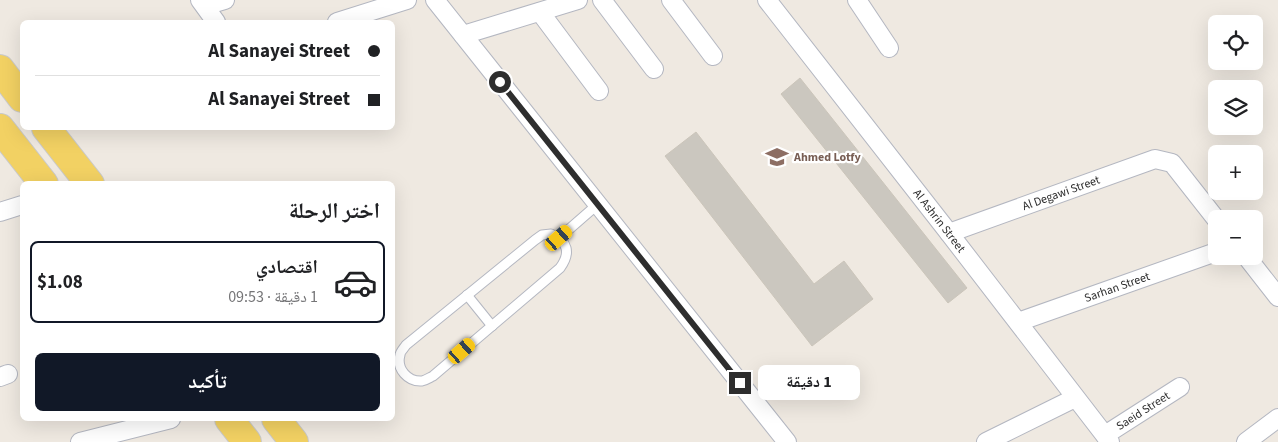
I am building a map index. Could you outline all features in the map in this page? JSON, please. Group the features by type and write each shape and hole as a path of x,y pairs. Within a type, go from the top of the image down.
{"main road":[{"path":"0,69 20,95"},
{"path":"0,128 42,181"},
{"path":"48,130 88,181"},
{"path":"231,421 247,442"},
{"path":"278,421 294,442"}],"street":[{"path":"215,20 202,3 225,0"},
{"path":"343,20 407,0"},
{"path":"435,0 787,442"},
{"path":"463,36 578,0"},
{"path":"602,0 654,69"},
{"path":"671,0 713,56"},
{"name":"Al Ashrin Street","path":"767,0 1107,439"},
{"path":"857,0 889,48"},
{"path":"540,12 599,91"},
{"name":"Al Degawi Street","path":"949,233 1155,159 1172,164 1209,210"},
{"path":"0,212 20,206"},
{"name":"Sarhan Street","path":"1018,322 1208,255"},
{"path":"1253,265 1278,297"},
{"name":"Saeid Street","path":"1107,439 1180,387"},
{"path":"986,442 1075,398"},
{"path":"1246,442 1278,418"},
{"path":"80,442 163,421"}],"lane":[{"path":"559,238 598,204"},
{"path":"551,234 559,238 565,244 567,252 565,261 560,268 433,376 423,381 413,380 404,374 399,365 400,354 406,345 542,235 551,234"},
{"path":"467,295 492,326"}],"building":[{"path":"800,78 967,288 948,303 781,94"},
{"path":"696,132 814,284 844,261 873,299 812,346 665,156"}],"place":[{"name":"Ahmed Lotfy","path":"777,157"}],"route":[{"path":"500,82 740,383"}]}
